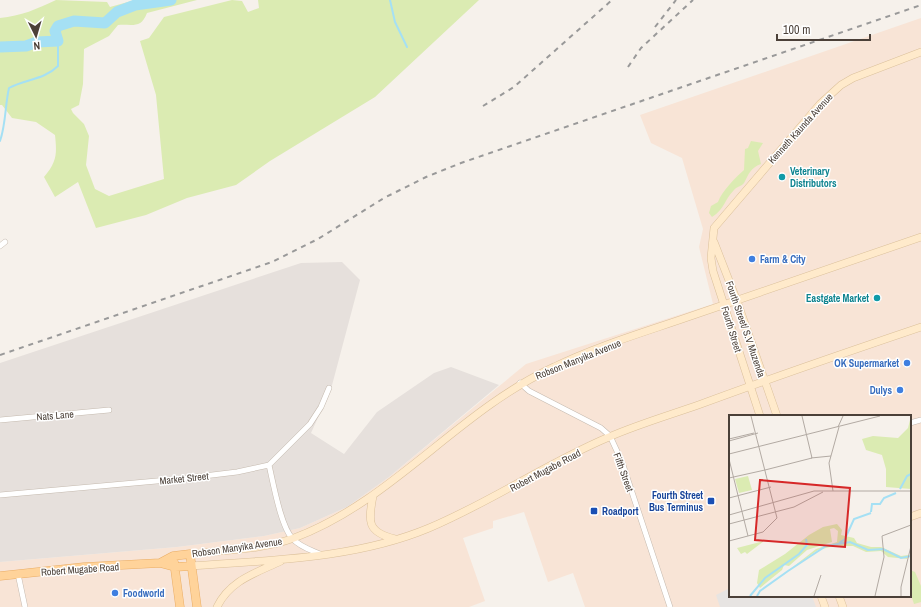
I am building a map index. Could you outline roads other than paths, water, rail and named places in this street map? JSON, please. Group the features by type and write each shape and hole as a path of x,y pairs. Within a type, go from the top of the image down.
{"main road":[{"name":"Kenneth Kaunda Avenue","path":"714,242 714,228 723,216 830,94 853,78 921,52"},
{"name":"Robson Manyika Avenue","path":"173,556 262,546 292,539 332,522 373,496 497,398 520,383 555,366 630,338 921,237"},
{"name":"Fourth Street/ S.V Muzenda","path":"714,242 737,301 777,415"},
{"name":"Fourth Street","path":"714,242 711,258 749,386 760,415"},
{"name":"Robert Mugabe Road","path":"0,576 84,567 160,563 175,567 192,566 285,559 359,549 427,529 471,509 582,449 610,436 764,380 921,327"},
{"path":"373,496 370,516 373,528 377,533 395,539"},
{"path":"911,517 921,513"},
{"path":"190,554 197,607"},
{"name":"Robert Mugabe Road","path":"160,563 173,556"},
{"path":"173,556 180,607"},
{"path":"217,607 226,592 236,583 285,559"},
{"path":"821,597 824,607"},
{"path":"839,597 843,607"}],"street":[{"path":"0,246 5,242"},
{"path":"520,383 533,393 600,428 610,436"},
{"path":"320,554 306,549 292,539 284,522 268,465 310,424 321,407 329,388"},
{"name":"Nats Lane","path":"0,420 109,410"},
{"path":"911,423 921,420"},
{"name":"Fifth Street","path":"610,436 622,462 670,607"},
{"name":"Market Street","path":"0,495 179,479 237,472 268,465"},
{"path":"18,574 25,607"}],"waterway":[{"path":"0,47 26,46 37,42 58,41 55,31 58,26 74,21 105,23 117,12 135,5 171,0"},
{"path":"390,0 395,22 407,47"},
{"path":"0,141 9,88 41,77 53,71 58,66 58,41"}],"railway":[{"path":"483,106 514,87 612,0"},
{"path":"655,27 676,0"},
{"path":"628,67 641,48 693,0"},
{"path":"0,355 272,262 318,239 384,198 426,177 461,163 921,5"}],"place":[{"name":"Veterinary Distributors","path":"782,177"},
{"name":"Farm & City","path":"752,259"},
{"name":"Eastgate Market","path":"877,298"},
{"name":"OK Supermarket","path":"907,363"},
{"name":"Dulys","path":"900,390"},
{"name":"Fourth Street Bus Terminus","path":"711,501"},
{"name":"Roadport","path":"594,511"},
{"name":"Foodworld","path":"115,593"}]}
